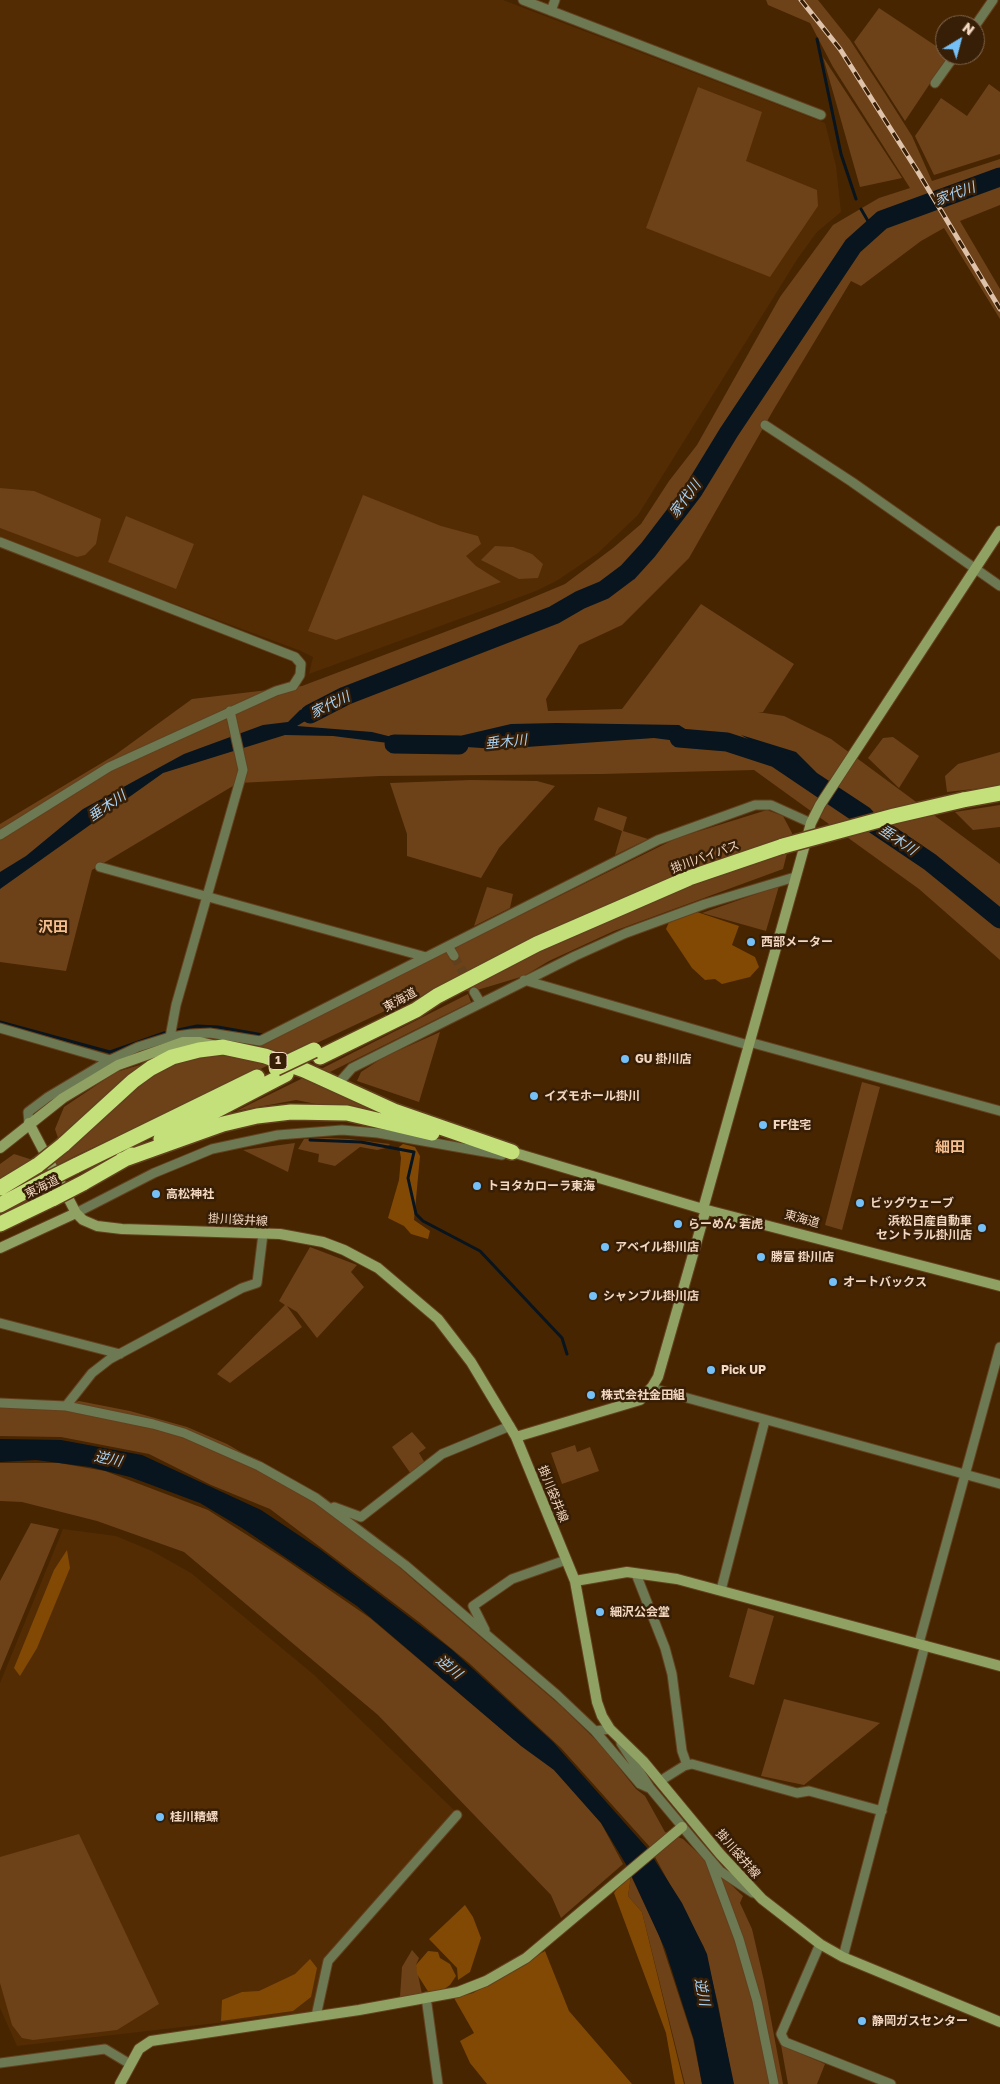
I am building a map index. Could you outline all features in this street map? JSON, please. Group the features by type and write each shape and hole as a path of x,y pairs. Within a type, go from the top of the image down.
{"highway":[{"name":"掛川バイパス","path":"437,996 537,944 689,878 783,846 894,816 1000,793"},
{"name":"東海道","path":"0,1205 75,1166 416,1010 437,996"},
{"name":"1","path":"0,1188 38,1165 63,1145 120,1092 151,1068 172,1057 199,1050 223,1047 265,1056 394,1112 512,1152"},
{"name":"東海道","path":"0,1224 83,1183 281,1071"},
{"name":"1","path":"122,1160 223,1124 257,1116 291,1112 347,1113 512,1152"}],"street":[{"path":"523,0 822,115"},
{"path":"551,11 555,0"},
{"path":"983,15 993,0"},
{"path":"935,83 948,65"},
{"path":"765,425 852,482 1000,586"},
{"path":"516,1437 640,1400 658,1377 748,1043 811,823 820,805 849,760 1000,531"},
{"path":"0,542 295,657 301,664 300,675 294,686 230,712 108,767 0,835"},
{"path":"170,1037 176,1005 243,770 230,712"},
{"path":"76,1213 29,1123 28,1112 48,1097 110,1060 138,1047 170,1037 210,1033 260,1041 658,840 739,810 755,805 771,805 811,823"},
{"path":"100,867 426,957"},
{"path":"336,1086 352,1068 524,980 626,933 705,904 795,876"},
{"path":"448,946 454,956"},
{"path":"524,980 1000,1111"},
{"path":"474,992 480,1002"},
{"path":"0,1028 110,1060"},
{"path":"0,1148 29,1123 63,1098 118,1065 183,1042 200,1042 223,1047"},
{"path":"0,1248 76,1213 154,1173 210,1150 278,1135 342,1130 378,1133 541,1161"},
{"name":"東海道","path":"512,1152 704,1209 1000,1286"},
{"name":"掛川袋井線","path":"76,1213 84,1220 97,1226 122,1229 280,1234 323,1242 344,1250 384,1273 438,1319 458,1343 516,1437 575,1581 597,1702 602,1716 613,1732 660,1781 720,1854 762,1899 820,1944 842,1957 1000,2022"},
{"path":"66,1406 92,1373 120,1354 242,1288 257,1283 263,1234"},
{"path":"0,1323 120,1354"},
{"path":"842,1957 882,1811 922,1644 1000,1347"},
{"path":"651,1388 1000,1484"},
{"path":"0,1403 66,1406 184,1433 259,1466 322,1502 405,1565 557,1695 595,1731 640,1784 650,1788"},
{"path":"721,1590 765,1420"},
{"path":"322,1502 360,1517 442,1454 510,1426"},
{"path":"487,1635 473,1606 512,1579 566,1560"},
{"path":"575,1581 627,1572 677,1579 1000,1666"},
{"path":"636,1574 665,1648 672,1674 682,1751 687,1765"},
{"path":"595,1731 613,1732 678,1830 709,1858 720,1871 762,1899"},
{"path":"660,1781 692,1764 797,1793 809,1791 882,1811"},
{"path":"316,2016 328,1961 457,1815"},
{"path":"120,2084 142,2044 151,2041 458,1992 509,1970 526,1958 678,1830"},
{"path":"709,1858 750,1974 774,2084"},
{"path":"820,1944 781,2034 785,2042 891,2084"},
{"path":"426,1997 438,2084"},
{"path":"2,2060 105,2049 130,2064"}],"shaded area":[{"path":"0,0 503,0 825,123 836,166 841,212 817,232 798,258 638,515 598,553 558,580 536,591 309,674 313,657 301,651 0,539"},
{"path":"766,0 818,0 850,40 912,136 932,181 1000,159 1000,205 960,221 1000,289 1000,319 944,228 921,241 861,286 851,281 774,409 689,558 622,625 579,645 546,699 548,711 622,709 701,604 794,664 763,712 758,712 784,716 831,739 1000,864 1000,960 919,889 754,770 601,774 379,776 238,783 92,870 66,971 0,962 0,824 115,755 192,699 302,686 503,610 565,584 641,524 669,481 697,445 780,297 833,225 879,198 910,188 833,67 810,23 768,5"},
{"path":"879,8 935,45 935,65 942,65 905,121 854,42"},
{"path":"823,57 902,178 860,187"},
{"path":"989,84 1000,92 1000,154 934,175 915,136 941,98 967,116"},
{"path":"698,87 762,112 746,161 817,190 818,206 770,277 646,228"},
{"path":"0,488 34,491 101,519 96,544 85,555 77,557 0,528"},
{"path":"363,495 441,526 478,536 481,544 466,556 476,566 501,582 336,640 308,631"},
{"path":"126,516 194,544 176,589 108,562"},
{"path":"495,546 513,547 532,554 543,564 538,578 519,579 481,560"},
{"path":"893,737 919,756 899,788 868,758 883,738"},
{"path":"1000,752 1000,786 947,792 945,776 958,764"},
{"path":"471,780 537,781 555,786 499,848 481,878 407,856 407,834 390,783"},
{"path":"1000,805 1000,827 973,830 955,812"},
{"path":"598,807 627,817 623,831 648,839 615,855 622,831 594,820"},
{"path":"767,810 783,816 792,833 783,869 614,931 549,961 524,976 474,991 434,992 406,1001 285,1058 240,1044 204,1037 260,1044 677,838"},
{"path":"779,886 766,931 702,913"},
{"path":"487,887 513,894 510,908 474,926"},
{"path":"694,911 739,926 732,945 755,957 759,967 750,977 722,984 715,979 705,980 692,968 666,929 669,922"},
{"path":"468,994 471,1002 326,1074 321,1069"},
{"path":"440,1032 419,1102 357,1081 361,1072 384,1057"},
{"path":"223,1053 271,1064 77,1155 0,1195 139,1084 174,1062"},
{"path":"140,1065 58,1138 55,1129 64,1107 116,1072"},
{"path":"303,1078 414,1123 296,1100 236,1111"},
{"path":"862,1082 880,1087 842,1230 825,1225"},
{"path":"328,1138 390,1144 386,1148 377,1150 360,1147 335,1166 318,1162 319,1154 298,1149 304,1139"},
{"path":"295,1143 288,1172 243,1150"},
{"path":"403,1144 415,1147 420,1156 414,1220 430,1231 428,1239 411,1234 404,1226 388,1218 399,1180 401,1158 399,1147"},
{"path":"14,1154 33,1160 0,1179 0,1164"},
{"path":"310,1247 357,1265 351,1272 364,1287 317,1338 297,1312 287,1306 302,1327 230,1383 217,1374 285,1305 279,1301"},
{"path":"79,1401 130,1411 187,1427 227,1444 322,1499 561,1706 601,1745 636,1789 645,1796 665,1832 683,1839 743,1896 740,1903 752,1929 764,1981 783,2084 733,2084 718,2004 704,1947 649,1846 561,1748 469,1663 419,1622 270,1509 211,1485 149,1454 61,1437 0,1436 0,1404 66,1406"},
{"path":"412,1432 426,1448 419,1453 425,1463 411,1474 392,1447"},
{"path":"575,1445 577,1452 590,1447 599,1471 562,1484 551,1453"},
{"path":"0,1463 59,1463 105,1471 208,1510 283,1558 370,1618 514,1740 532,1748 601,1823 623,1864 561,1918 551,1895 378,1715 184,1552 97,1521 22,1502 0,1501"},
{"path":"31,1523 59,1529 0,1671 0,1581"},
{"path":"63,1529 116,1536 152,1551 191,1573 313,1674 455,1811 325,1956 313,2012 17,2046 0,2008 0,1683"},
{"path":"67,1550 70,1568 37,1648 20,1676 14,1668 54,1570"},
{"path":"748,1608 774,1616 754,1685 729,1677"},
{"path":"784,1699 880,1723 804,1785 761,1776"},
{"path":"79,1834 159,2004 117,2030 33,2040 22,2038 12,2025 0,1983 0,1857"},
{"path":"632,1869 628,1896 642,1912 684,2084 675,2084 666,2033 614,1893"},
{"path":"631,1876 659,1935 693,2039 702,2084 685,2084 642,1912 628,1896"},
{"path":"465,1905 473,1917 481,1938 470,1972 458,1980 457,1968 429,1939"},
{"path":"412,1950 419,1958 416,1965 422,1994 400,1997 402,1967"},
{"path":"428,1951 438,1952 440,1958 450,1964 456,1976 450,1985 440,1992 429,1993 417,1974 416,1965"},
{"path":"545,1951 569,2011 632,2084 487,2084 470,2063 460,2041 474,2033 454,1998 473,1993"},
{"path":"310,1959 317,1968 311,1997 293,2011 221,2021 222,2000 242,1992 259,1991 295,1974"},
{"path":"781,2045 825,2064 817,2084 788,2084"}],"water":[{"path":"340,700 297,726 372,732 420,744 396,744 333,736 285,735 163,773 0,889 0,872 26,856 83,809 184,754 263,725 288,722 300,710"},
{"path":"511,724 679,725 704,741 685,742 654,738 498,749 434,745 451,738"},
{"path":"741,735 796,752 817,773 870,808 892,832 781,758"},
{"name":"逆川","path":"0,1439 61,1440 142,1455 261,1510 321,1550 451,1649 553,1742 647,1848 682,1903 707,1954 734,2084 702,2084 694,2040 665,1949 627,1866 601,1823 554,1770 521,1746 357,1606 242,1528 200,1503 130,1477 90,1467 36,1460 0,1462"}],"waterway":[{"path":"817,39 841,154 856,199"},
{"name":"家代川","path":"310,714 345,696 554,615 580,600 604,590 628,572 648,550 693,491 729,432 853,246 882,220 1000,177"},
{"path":"861,209 872,228"},
{"name":"垂木川","path":"679,738 727,742 776,758 930,862 1000,919"},
{"name":"垂木川","path":"394,744 459,745"},
{"path":"0,1022 110,1052 164,1033 197,1026 218,1027 263,1035"},
{"path":"310,1140 361,1142 414,1152 408,1178 416,1214 423,1221 480,1251 562,1338 567,1354"}],"tunnel":[{"path":"454,956 474,992"}],"railway":[{"path":"801,0 840,49 918,172 1000,309"}],"place":[{"name":"西部メーター","path":"751,942"},
{"name":"GU 掛川店","path":"625,1059"},
{"name":"イズモホール掛川","path":"534,1096"},
{"name":"FF住宅","path":"763,1125"},
{"name":"トヨタカローラ東海","path":"477,1186"},
{"name":"高松神社","path":"156,1194"},
{"name":"ビッグウェーブ","path":"860,1203"},
{"name":"らーめん 若虎","path":"678,1224"},
{"name":"浜松日産自動車 セントラル掛川店","path":"982,1228"},
{"name":"アベイル掛川店","path":"605,1247"},
{"name":"勝富 掛川店","path":"761,1257"},
{"name":"オートバックス","path":"833,1282"},
{"name":"シャンブル掛川店","path":"593,1296"},
{"name":"Pick UP","path":"711,1370"},
{"name":"株式会社金田組","path":"591,1395"},
{"name":"細沢公会堂","path":"600,1612"},
{"name":"桂川精螺","path":"160,1817"},
{"name":"静岡ガスセンター","path":"862,2021"}],"district":[{"name":"沢田","path":"53,927"},
{"name":"細田","path":"950,1147"}]}
